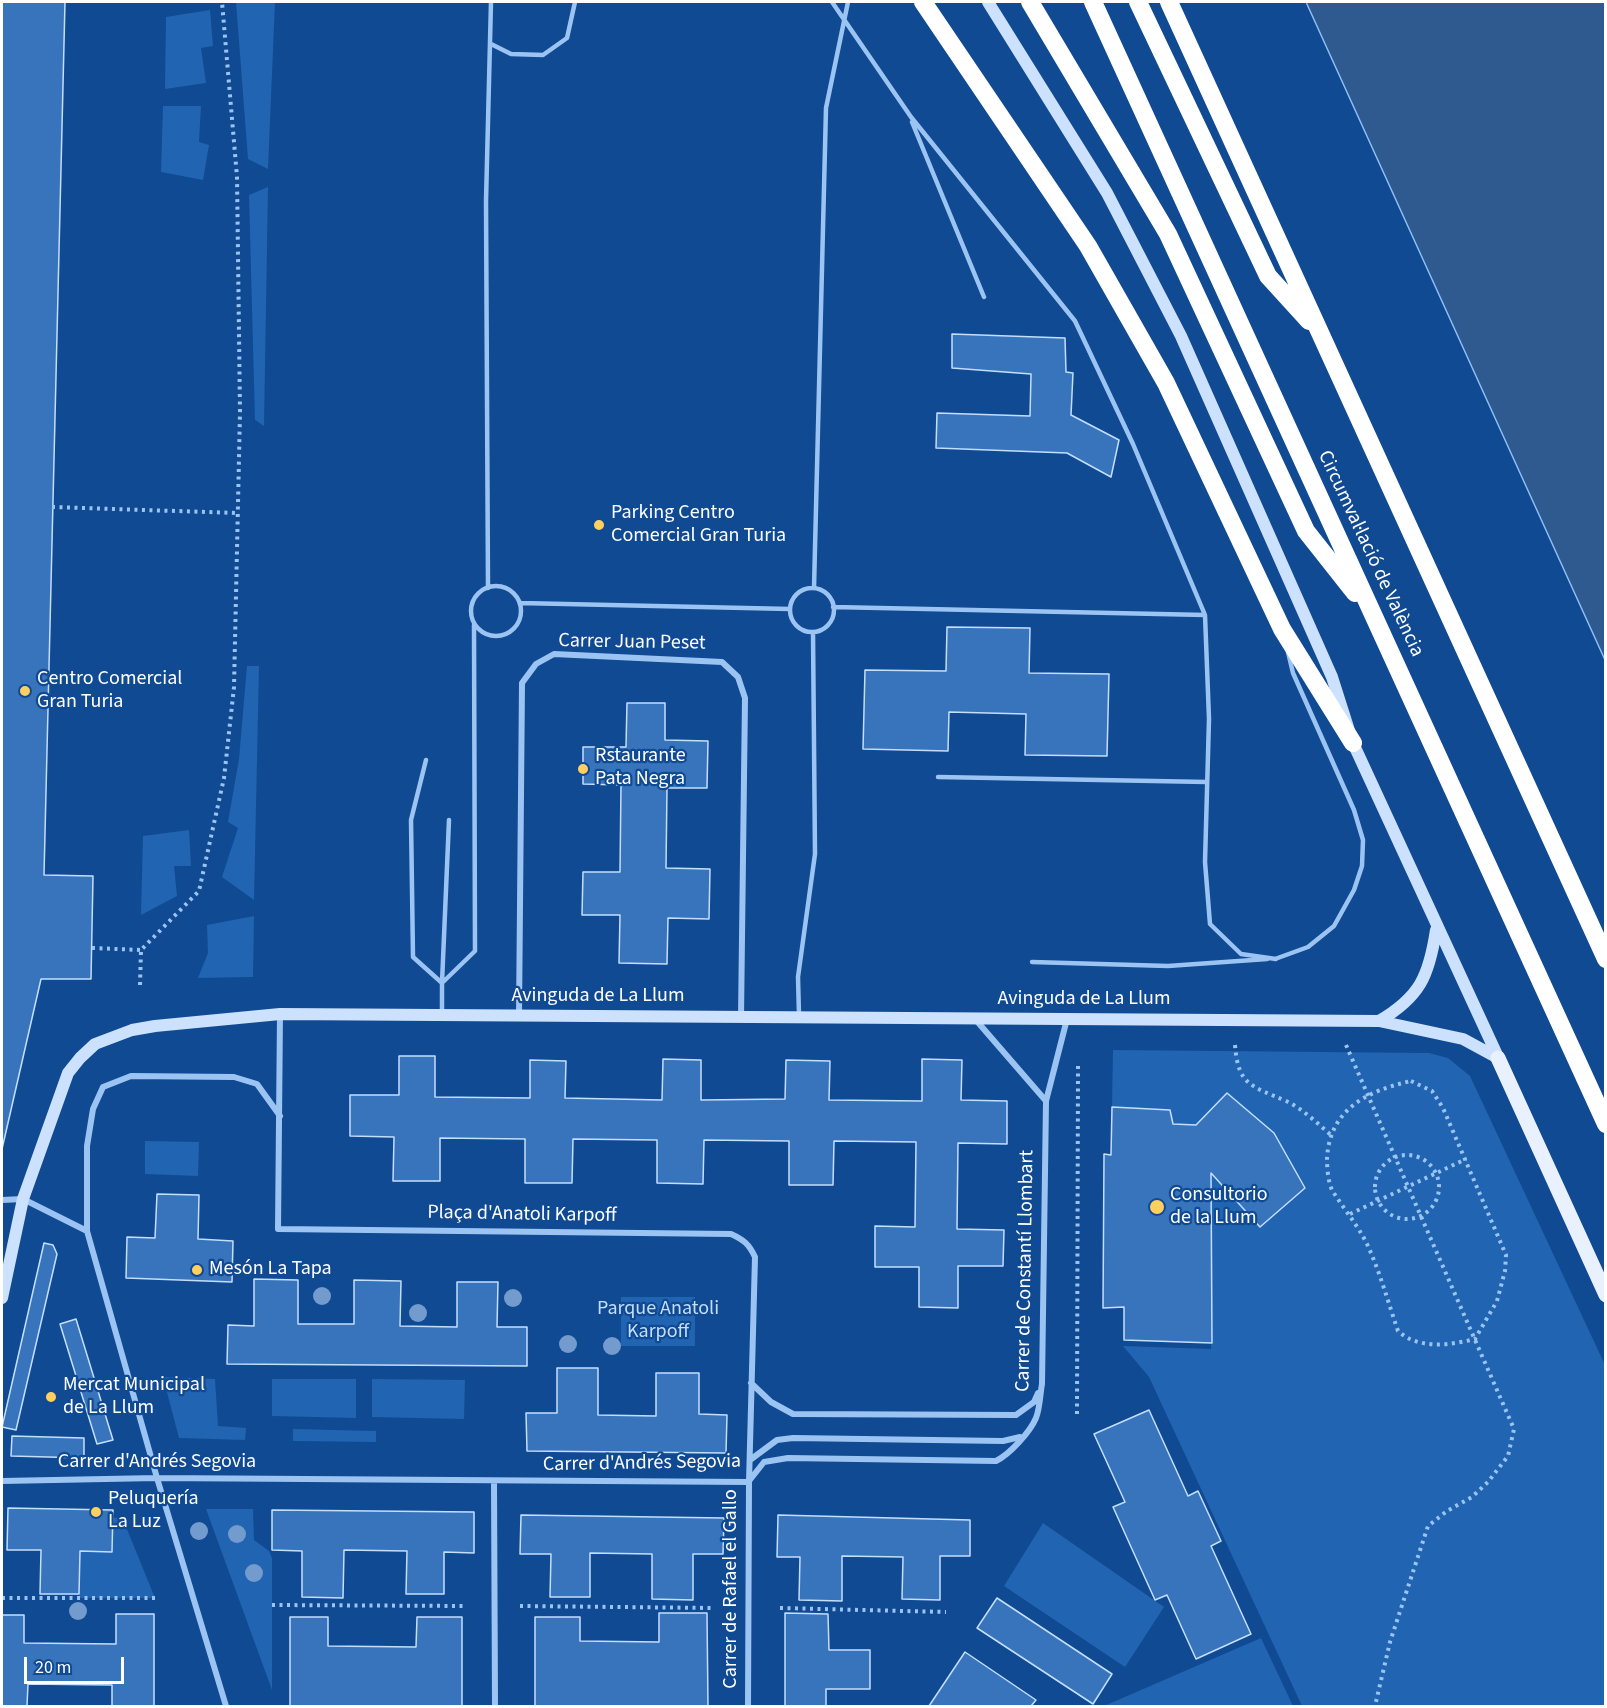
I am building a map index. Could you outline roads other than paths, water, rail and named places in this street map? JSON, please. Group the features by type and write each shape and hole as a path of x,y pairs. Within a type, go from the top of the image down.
{"highway":[{"path":"923,2 1088,246 1166,383 1282,629 1353,743"},
{"path":"1030,2 1168,234 1306,531 1374,617"},
{"name":"Circumval·lació de València","path":"1093,2 1605,1124"},
{"path":"1138,2 1268,276 1322,336"},
{"path":"1169,2 1605,958"}],"main road":[{"path":"1498,1058 1605,1294"}],"street":[{"path":"988,2 1107,193 1181,336 1332,677 1353,743 1436,929 1498,1058"},
{"name":"Carrer Juan Peset","path":"519,1016 522,684 536,663 554,654 722,662 738,677 745,698 741,1017"},
{"path":"1379,1021 1403,1007 1420,987 1432,959 1436,929"},
{"path":"280,1014 281,1117"},
{"name":"Avinguda de La Llum","path":"2,1298 23,1199 68,1073 95,1044 113,1035 155,1026 280,1014 1379,1021 1463,1039 1498,1058"},
{"path":"975,1018 1046,1101"},
{"name":"Carrer de Constantí Llombart","path":"1021,1437 1037,1417 1042,1384 1046,1101 1068,1019"},
{"path":"226,1707 157,1478 87,1231 87,1146 93,1109 103,1087 131,1076 234,1077 257,1084 281,1117"},
{"name":"Plaça d'Anatoli Karpoff","path":"281,1117 278,1229 731,1234 745,1240 755,1257"},
{"path":"2,1200 23,1199 87,1231"},
{"name":"Carrer de Rafael el Gallo","path":"748,1707 749,1482 755,1257"},
{"path":"751,1383 771,1402 793,1414 1016,1415 1034,1402 1042,1384"},
{"name":"Carrer d'Andrés Segovia","path":"2,1481 157,1478 749,1482 764,1462 788,1458 996,1461 1006,1455 1021,1437"},
{"name":"Carrer d'Andrés Segovia","path":"750,1460 777,1440 793,1438 1004,1441 1021,1437"},
{"path":"494,1481 495,1707"}],"lane":[{"path":"488,588 486,201 491,2"},
{"path":"491,44 511,54 543,54 567,38 575,2"},
{"path":"832,2 910,117 1075,321 1132,444 1205,615 1209,718 1205,862 1209,924 1241,954 1276,959"},
{"path":"814,588 826,108 848,2"},
{"path":"910,117 984,297"},
{"path":"442,983 475,951 474,625 470,609 476,594 488,588 500,586 508,589 520,603 520,620 509,633 502,636 486,635 474,625"},
{"path":"814,588 826,594 833,607 833,614 826,626 813,632 806,631 794,623 790,609 795,596 814,588"},
{"path":"520,603 790,609"},
{"path":"833,607 1205,615"},
{"path":"1032,962 1168,966 1276,959 1308,947 1334,926 1354,890 1362,866 1363,840 1354,810 1293,672 1282,629"},
{"path":"799,1018 798,977 815,854 813,632"},
{"path":"426,760 411,819 413,957 442,983"},
{"path":"938,777 1207,782"},
{"path":"442,1015 449,820"}],"place":[{"name":"Parking Centro Comercial Gran Turia","path":"599,525"},
{"name":"Centro Comercial Gran Turia","path":"25,691"},
{"name":"Rstaurante Pata Negra","path":"583,769"},
{"name":"Consultorio de la Llum","path":"1157,1207"},
{"name":"Mesón La Tapa","path":"197,1270"},
{"name":"Mercat Municipal de La Llum","path":"51,1397"},
{"name":"Peluquería La Luz","path":"96,1512"}],"park label":[{"name":"Parque Anatoli Karpoff","path":"658,1322"}]}
